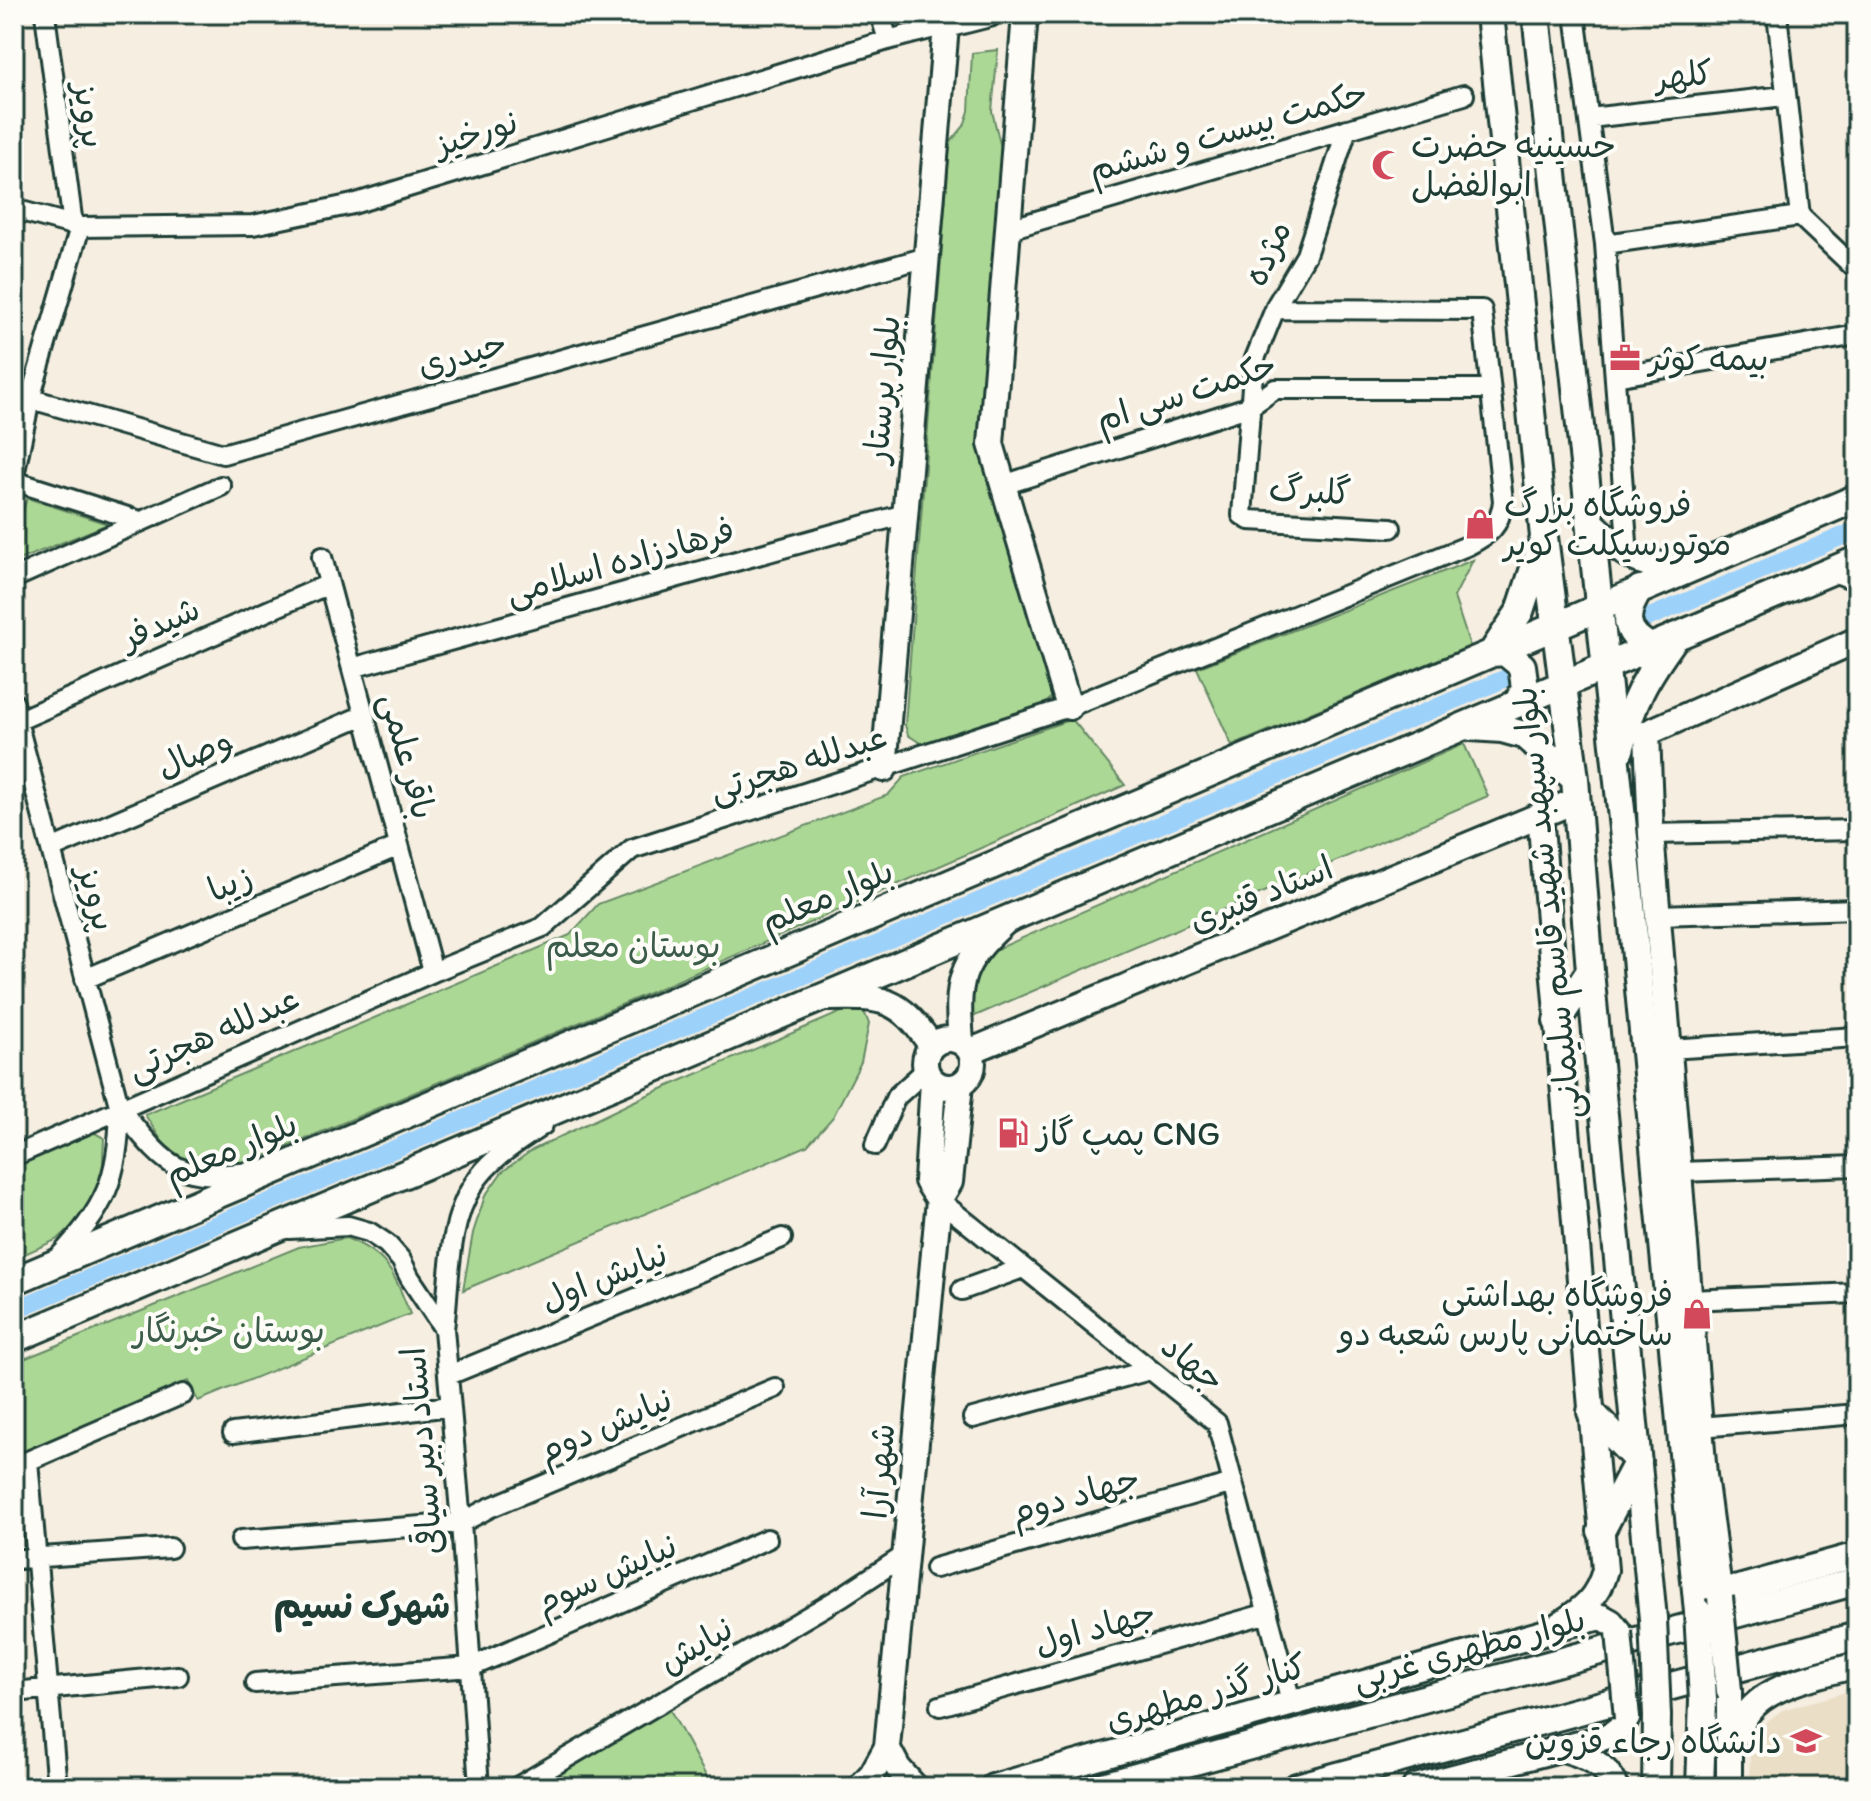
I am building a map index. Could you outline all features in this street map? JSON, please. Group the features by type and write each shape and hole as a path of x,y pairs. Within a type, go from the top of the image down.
{"main road":[{"name":"بلوار سپهبد شهید قاسم سلیمانی","path":"1490,14 1544,537 1576,790 1590,971 1653,1619 1656,1787"},
{"path":"1536,14 1630,894 1698,1612 1703,1700 1700,1787"},
{"path":"1590,522 1628,556 1644,563 1684,570 1857,498"},
{"path":"1492,653 1520,611 1544,537"},
{"path":"14,1339 1857,560"},
{"name":"بلوار معلم","path":"14,1281 1684,570"},
{"path":"1640,589 1630,601 1629,625 1638,638 1651,647"},
{"path":"1615,772 1629,714 1646,677 1676,636"},
{"path":"1492,653 1505,652 1522,666 1526,681 1517,704"},
{"path":"1463,727 1502,729 1524,735 1576,790"},
{"path":"1557,1021 1590,971"},
{"path":"1678,1409 1704,1475"},
{"path":"1591,1412 1638,1461 1601,1531"},
{"name":"بلوار مطهری غربی","path":"1099,1787 1857,1581"},
{"path":"1297,1787 1857,1636"}],"street":[{"name":"پرویز","path":"14,478 22,397 76,226 45,14"},
{"path":"880,14 888,40"},
{"path":"947,19 989,14"},
{"path":"1025,14 991,444 1069,707"},
{"path":"1575,14 1605,244 1628,556"},
{"path":"1777,14 1800,216 1857,270"},
{"name":"نورخیز","path":"14,209 76,226 253,225 353,204 888,40 947,19"},
{"name":"بلوار پرستار","path":"884,769 947,19"},
{"name":"حکمت بیست و ششم","path":"1009,229 1464,95"},
{"name":"کلهر","path":"1590,118 1784,96"},
{"name":"مژده","path":"1251,406 1254,361 1275,309 1306,255 1347,129"},
{"path":"1605,244 1800,216"},
{"name":"حیدری","path":"22,397 223,454 927,257"},
{"name":"عبدلله هجرتی","path":"14,1156 433,972 543,927 632,849 1069,707 1485,537 1498,525 1503,501 1482,310 1275,309"},
{"path":"1615,377 1857,335"},
{"name":"حکمت سی ام","path":"1003,485 1251,406 1268,393 1286,389 1489,389"},
{"name":"گلبرگ","path":"1251,406 1242,515 1249,520 1391,528"},
{"path":"14,478 140,521"},
{"path":"14,578 221,486"},
{"name":"فرهادزاده اسلامی","path":"352,668 905,514"},
{"name":"باقر علمی","path":"322,557 433,972"},
{"path":"1831,571 1857,581"},
{"name":"شیدفر","path":"15,712 329,584"},
{"path":"1729,1787 1729,1691 1704,1475 1689,1300 1651,834 1647,733 1857,640"},
{"name":"پرویز","path":"15,712 120,1109 113,1173 101,1205 82,1233 52,1265"},
{"name":"وصال","path":"51,849 364,715"},
{"name":"استاد قنبری","path":"966,1046 1540,815 1576,790"},
{"name":"کنار گذر مطهری","path":"993,1787 1550,1631 1587,1605 1600,1588 1605,1570 1540,815"},
{"path":"1651,834 1857,830"},
{"name":"زیبا","path":"85,979 399,846"},
{"path":"1630,894 1656,888"},
{"path":"1658,915 1857,909"},
{"name":"شهر آرا","path":"887,1747 939,1200 950,1182 960,1085 967,1080 974,1066 959,1014 961,981 967,963 978,946 1009,920"},
{"path":"823,998 892,1002 914,1019 931,1045 946,1038 966,1046"},
{"path":"1669,1049 1857,1037"},
{"name":"شهر آرا","path":"931,1045 925,1057 929,1076 927,1181 939,1200"},
{"path":"875,1145 896,1097 929,1076 946,1087 960,1085"},
{"path":"444,1329 454,1235 473,1185 511,1146 570,1105"},
{"name":"پرویز","path":"120,1109 164,1161 183,1170 224,1174 283,1166"},
{"path":"1679,1172 1857,1166"},
{"name":"جهاد","path":"939,1200 1217,1423 1292,1705"},
{"name":"استاد دبیر سیاقی","path":"275,1230 348,1226 369,1232 387,1244 401,1260 444,1329 479,1787"},
{"name":"نیایش اول","path":"449,1375 782,1238"},
{"path":"962,1290 1023,1268"},
{"path":"1689,1300 1857,1293"},
{"path":"973,1418 1150,1370"},
{"name":"نیایش دوم","path":"461,1523 489,1508 775,1388"},
{"path":"57,1787 37,1556 21,1464 183,1394"},
{"path":"233,1433 450,1406"},
{"path":"1700,1427 1857,1414"},
{"name":"جهاد دوم","path":"935,1568 1233,1483"},
{"path":"241,1540 461,1523"},
{"name":"نیایش سوم","path":"255,1683 471,1667 767,1539"},
{"path":"14,1559 170,1548"},
{"name":"نيايش","path":"517,1787 841,1597 905,1555"},
{"path":"1719,1592 1857,1555"},
{"name":"جهاد اول","path":"940,1706 1268,1613"},
{"path":"1415,1787 1609,1736 1621,1727 1627,1718 1619,1632 1602,1617 1550,1631"},
{"path":"1729,1749 1748,1711 1769,1695 1798,1682 1857,1665"},
{"path":"14,1692 178,1676"},
{"path":"860,1787 872,1774 887,1747"},
{"path":"887,1747 898,1768 915,1787"},
{"path":"1556,1748 1584,1754 1606,1770 1616,1787"}],"shaded area":[{"name":"دانشگاه رجاء قزوین","path":"1857,1689 1857,1787 1749,1787 1750,1756 1760,1727 1782,1710"}],"green space":[{"path":"998,50 992,111 1001,148 981,443 1055,694 1045,704 925,746 908,735 905,725 950,143 964,126 969,111 972,53"},
{"path":"27,498 108,524 14,562 14,541"},
{"path":"1473,560 1454,597 1470,646 1232,746 1197,668"},
{"name":"بوستان معلم","path":"1072,719 1125,785 642,996 246,1164 199,1166 167,1149 145,1115 570,935 598,904 888,795 904,777"},
{"path":"1464,744 1488,796 970,1018 958,1010 986,954"},
{"path":"853,1007 865,1014 869,1024 861,1062 833,1117 807,1146 463,1290 473,1233 485,1196 502,1172 532,1150 643,1097"},
{"path":"93,1132 104,1138 102,1182 82,1217 58,1239 14,1259 14,1165"},
{"name":"بوستان خبرنگار","path":"346,1238 372,1251 388,1267 410,1314 198,1401 188,1381 14,1456 14,1363 299,1247"},
{"path":"669,1708 712,1787 534,1787"}],"waterway":[{"path":"1645,619 1857,530"},
{"path":"14,1310 1511,676"}],"place":[{"name":"حسینیه حضرت ابوالفضل","path":"1387,165"},
{"name":"بیمه کوثر","path":"1625,358"},
{"name":"فروشگاه بزرگ موتورسیکلت کویر","path":"1480,524"},
{"name":"پمپ گاز CNG","path":"1013,1133"},
{"name":"فروشگاه بهداشتی ساختمانی پارس شعبه دو","path":"1697,1314"},
{"name":"دانشگاه رجاء قزوین","path":"1806,1741"}],"district":[{"name":"شهرک نسیم","path":"362,1605"}]}
